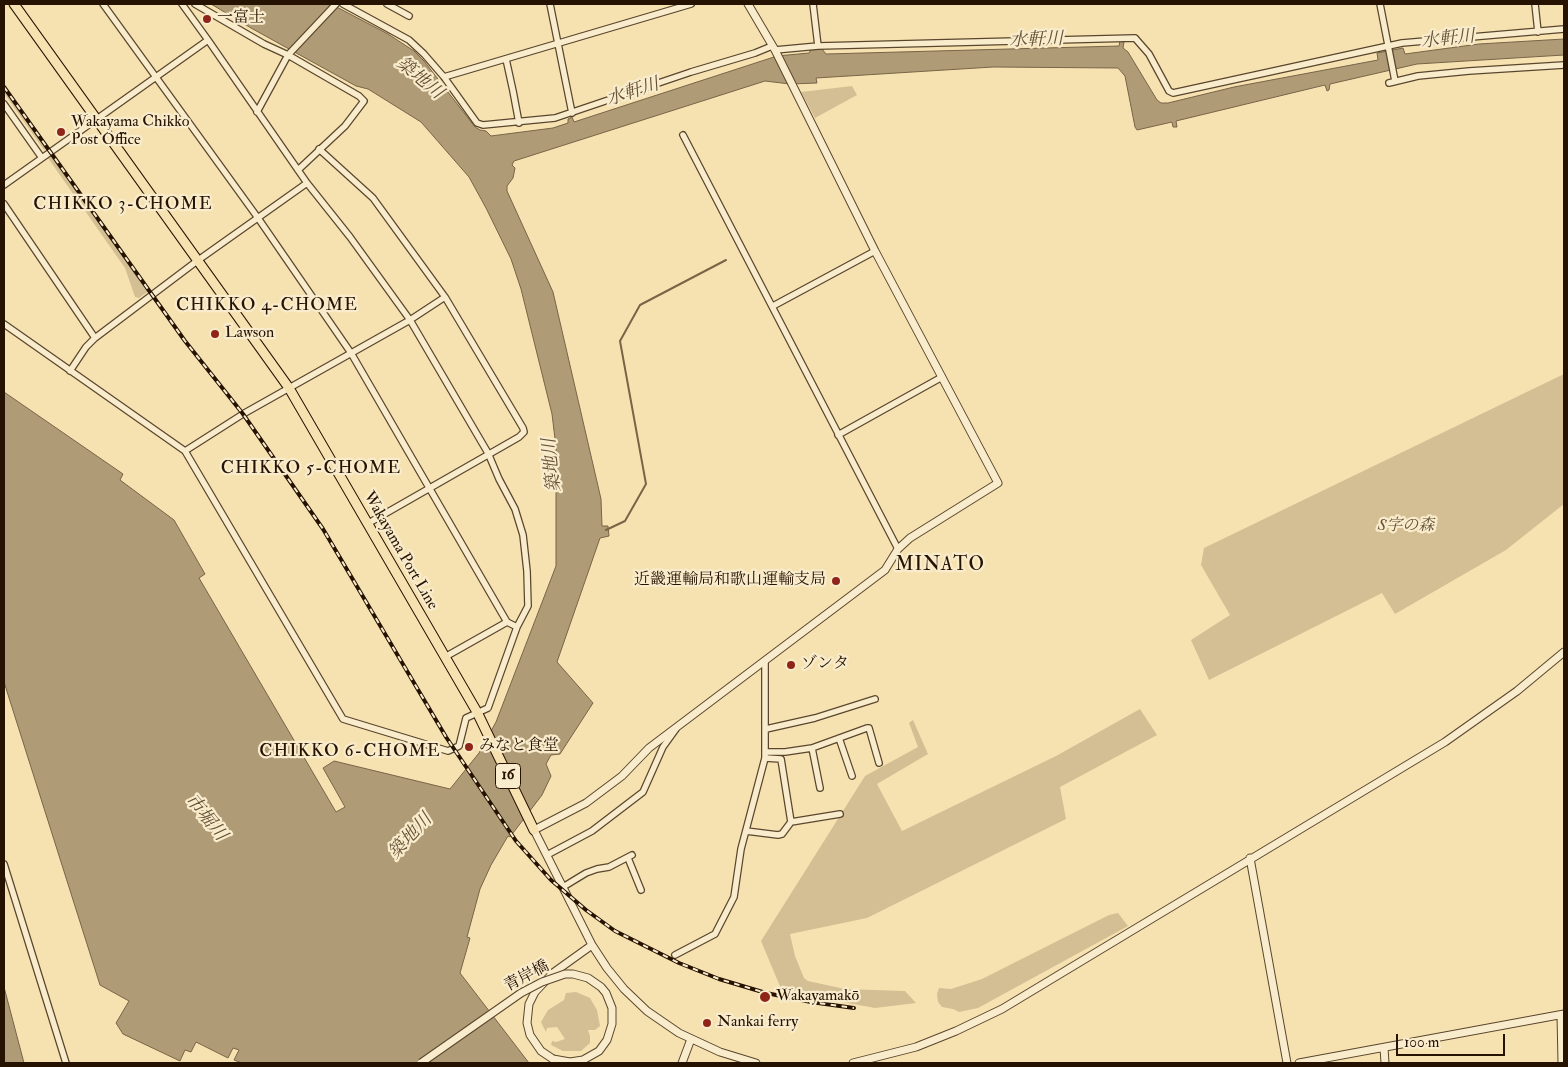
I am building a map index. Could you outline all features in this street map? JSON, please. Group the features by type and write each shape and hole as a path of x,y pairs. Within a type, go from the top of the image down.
{"main road":[{"name":"Wakayama Port Line","path":"14,4 289,388 477,712 534,830"}],"street":[{"path":"103,4 258,218 352,353 507,622 517,627"},
{"path":"4,324 185,451 343,719 448,751 459,746 466,718 488,708 517,627 528,606 523,535 514,509 488,453 410,320 350,237 307,183 182,4"},
{"path":"195,4 264,44 290,54 359,96 364,101 345,126 298,170"},
{"path":"257,112 290,54 336,4"},
{"path":"343,4 409,40 444,77 477,123 483,126 555,118 774,49 818,46 1135,38 1149,54 1168,91 1173,93 1388,48 1402,42 1564,29"},
{"path":"387,4 409,16"},
{"path":"550,4 572,113"},
{"path":"662,4 667,11"},
{"path":"444,77 691,4"},
{"path":"748,4 774,49 875,251 998,483 910,538 898,548 885,570 649,748 622,776 586,803 534,830 592,945 612,975 637,1002 657,1019 691,1039 727,1055 756,1063"},
{"path":"813,4 818,46"},
{"path":"1380,4 1392,82 1418,76 1564,65"},
{"path":"1535,4 1538,32"},
{"path":"4,185 208,40"},
{"path":"506,59 519,123"},
{"path":"4,104 42,158"},
{"path":"683,135 898,548"},
{"path":"319,149 373,198 445,297 524,432 519,437 488,453 367,524"},
{"path":"70,371 86,347 95,338 197,261 307,183"},
{"path":"4,204 95,338"},
{"path":"773,306 875,251"},
{"path":"185,451 243,414 410,320 445,297"},
{"path":"838,435 942,376"},
{"path":"445,658 507,622"},
{"path":"853,1063 916,1046 956,1031 1002,1009 1445,742 1517,691 1564,652"},
{"path":"674,955 717,932 734,897 746,831 765,755 765,661"},
{"path":"766,729 815,718 875,699"},
{"path":"547,855 592,831 643,792 663,747 679,726"},
{"path":"765,755 812,748 869,728 879,763"},
{"path":"839,738 852,776"},
{"path":"812,748 820,788"},
{"path":"765,755 780,759 791,822"},
{"path":"746,831 778,835 782,834 791,822 840,814"},
{"path":"563,887 586,873 609,867 630,857 641,890"},
{"path":"1250,858 1287,1063"},
{"path":"4,864 66,1063"},
{"name":"青岸橋","path":"421,1063 522,993 542,982 565,974 588,978 606,993 612,1008 612,1024 607,1040 599,1051 582,1060 570,1062 553,1059 541,1051 530,1035 526,1023 529,1004 539,987 553,972 592,945"},
{"path":"1299,1063 1562,1014 1562,1063"},
{"path":"682,1063 691,1039"},
{"path":"1384,1048 1385,1063"}],"green space":[{"path":"4,83 49,147 44,150 4,93"},
{"path":"852,86 857,95 815,118 801,92"},
{"path":"54,153 150,290 139,298 135,297 125,268 48,158"},
{"name":"S字の森","path":"1564,374 1564,504 1506,550 1395,614 1382,593 1209,680 1191,640 1230,615 1201,565 1204,548"},
{"path":"1140,709 1157,735 1060,787 1066,819 867,918 790,934 795,956 804,978 808,981 845,989 905,991 916,1003 875,1008 782,991 761,941 865,776 918,747 909,723 913,720 928,754 877,784 902,831 1056,756"},
{"path":"1118,913 1128,926 978,1008 959,1012 942,1007 938,1002 937,994 939,988 951,989 982,979 1109,915"},
{"path":"576,992 590,998 597,1010 600,1026 595,1030 588,1030 590,1043 581,1051 563,1051 551,1045 552,1041 556,1042 565,1039 557,1027 547,1028 546,1032 541,1022 548,1010 564,1000 566,993"}],"water":[{"path":"211,4 331,4 388,34 414,51 424,61 475,127 486,131 491,136 553,128 568,123 568,119 572,117 574,122 777,56 809,53 812,48 822,49 826,54 1119,46 1120,41 1124,42 1123,48 1128,52 1157,100 1161,103 1234,87 1378,60 1377,53 1403,48 1405,54 1479,44 1564,39 1564,55 1417,64 1330,84 1327,91 1325,85 1176,121 1177,127 1173,127 1172,122 1137,130 1125,76 1118,68 993,67 816,78 817,83 790,84 765,81 514,161 512,165 515,168 513,178 507,186 507,191 553,292 601,499 602,526 608,526 609,536 600,538 557,662 593,703 560,754 551,755 546,764 551,776 542,795 510,837 508,836 491,865 480,889 467,937 470,938 460,973 529,1063 242,1063 234,1060 239,1050 233,1048 228,1058 196,1042 191,1052 185,1050 180,1061 123,1034 116,1023 129,1001 100,985 4,682 4,392 123,474 120,480 174,520 205,574 199,578 336,812 345,807 323,768 334,761 450,789 479,753 496,722 556,566 556,447 552,414 521,289 511,259 469,177 421,122 368,89 356,86"},
{"path":"4,987 24,1063 4,1063"}],"waterway":[{"path":"606,530 625,521 646,484 620,341 640,305 726,260"}],"railway":[{"path":"4,87 185,341 243,414 323,529 446,737 516,841 551,880 586,910 615,931 679,963 719,979 766,993 854,1008"}],"place":[{"name":"一富士","path":"207,19"},
{"name":"Wakayama Chikko Post Office","path":"61,132"},
{"name":"Lawson","path":"215,334"},
{"name":"近畿運輸局和歌山運輸支局","path":"836,581"},
{"name":"ゾンタ","path":"791,665"},
{"name":"みなと食堂","path":"469,747"},
{"name":"Wakayamakō","path":"765,997"},
{"name":"Nankai ferry","path":"707,1023"}],"district":[{"name":"CHIKKO 3-CHOME","path":"123,205"},
{"name":"CHIKKO 4-CHOME","path":"267,306"},
{"name":"CHIKKO 5-CHOME","path":"311,469"},
{"name":"MINATO","path":"940,566"},
{"name":"CHIKKO 6-CHOME","path":"350,752"}],"water label":[{"name":"水軒川","path":"1448,40"},
{"name":"水軒川","path":"1036,41"},
{"name":"築地川","path":"419,79"},
{"name":"水軒川","path":"633,93"},
{"name":"築地川","path":"553,465"},
{"name":"市堀川","path":"205,818"},
{"name":"築地川","path":"411,837"}]}
